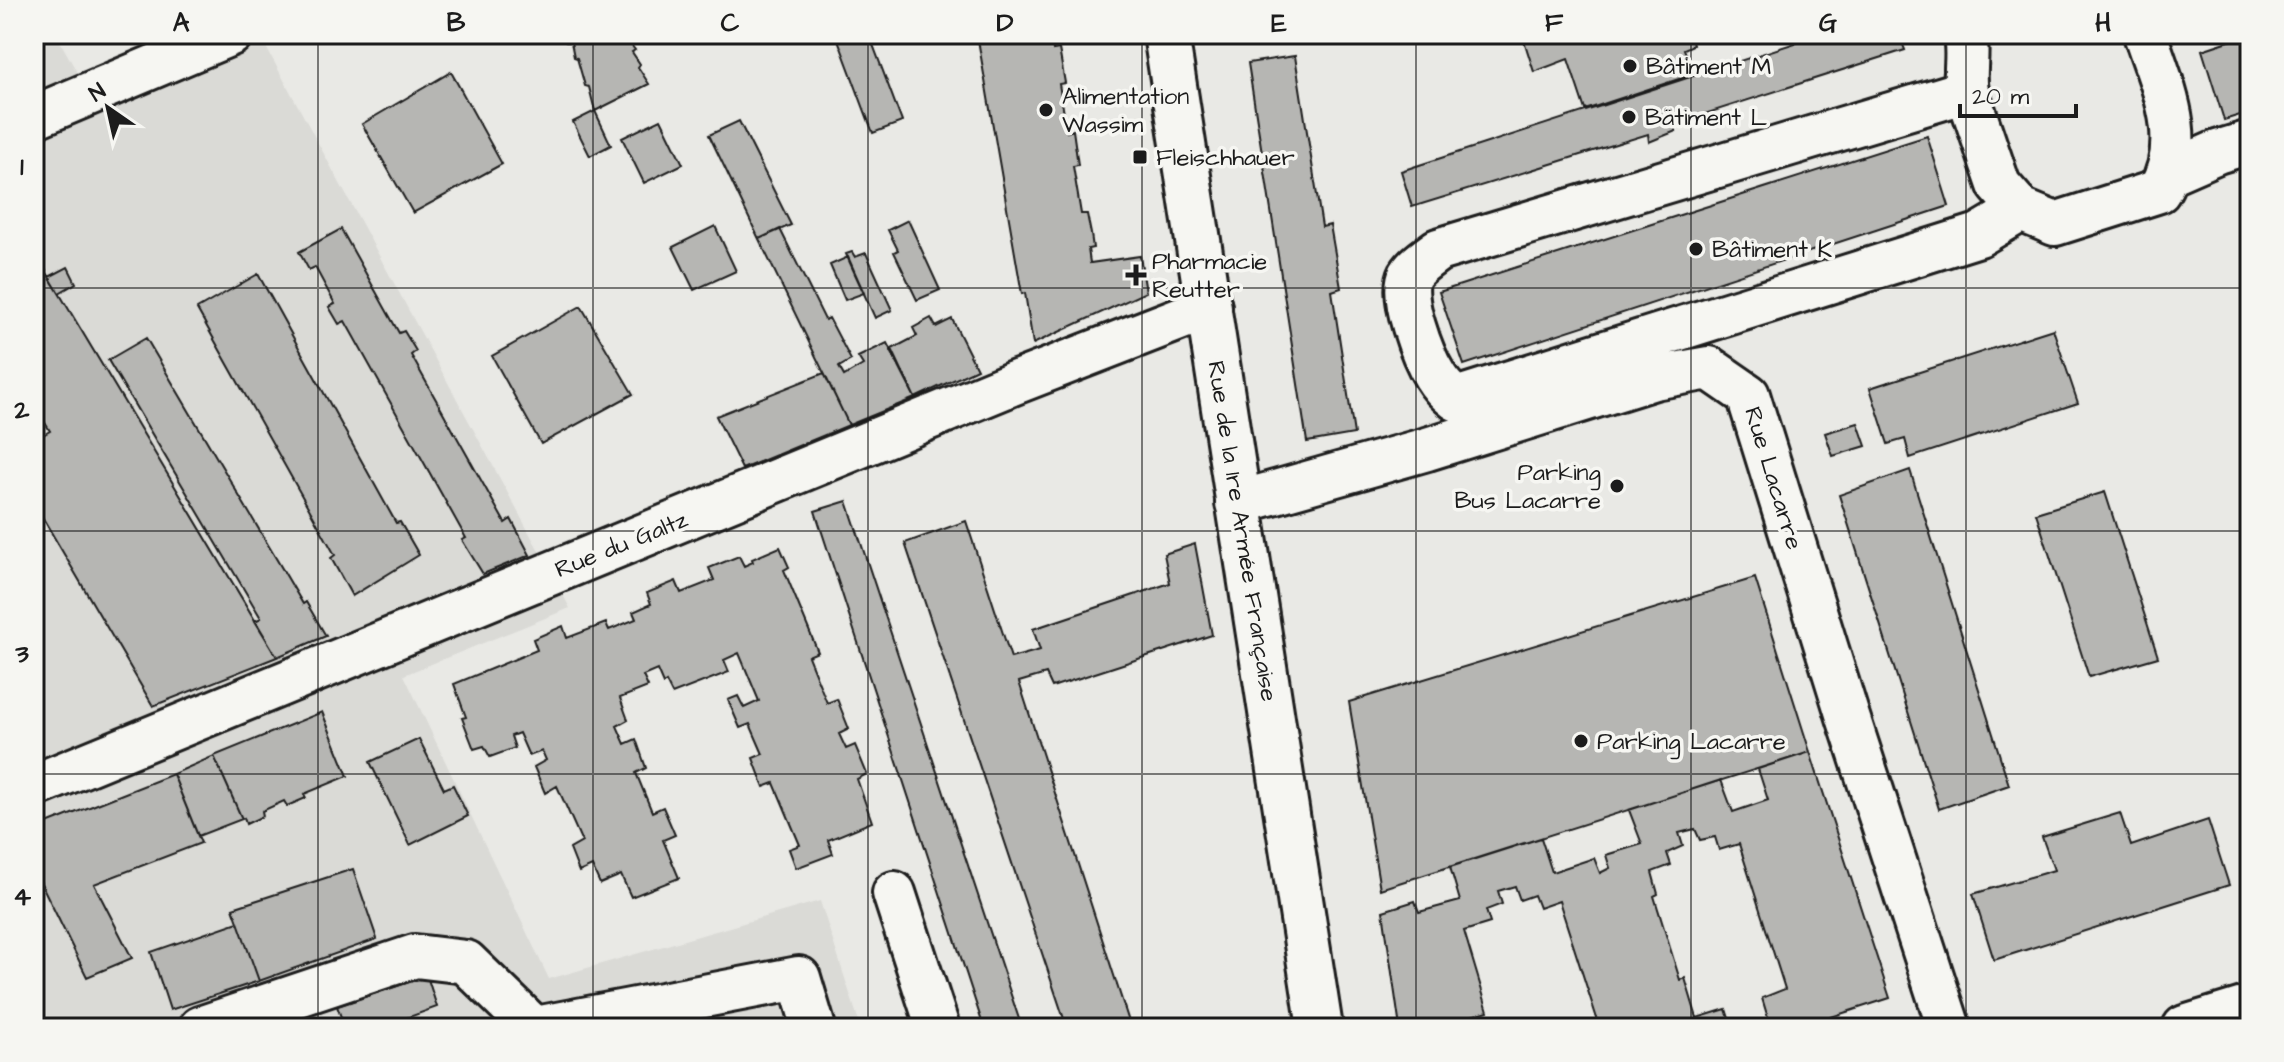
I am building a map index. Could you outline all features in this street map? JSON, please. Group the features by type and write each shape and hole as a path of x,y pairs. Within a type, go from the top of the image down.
{"main road":[{"name":"Rue de la 1re Armée Française","path":"1166,34 1320,1028"},
{"path":"2185,1028 2250,1008"}],"street":[{"path":"34,117 231,34"},
{"path":"1964,34 1968,47 1967,91 1999,185 2021,210 2055,224 2159,191 2169,173 2174,129 2145,34"},
{"path":"1967,91 1438,250 1410,275 1406,290 1426,361 1445,391 1456,399 1979,235 2021,210"},
{"path":"2169,173 2217,152 2250,142"},
{"name":"Rue du Galtz","path":"34,786 1000,389 1210,307"},
{"name":"Rue Lacarre","path":"1237,503 1427,449 1654,378 1709,368 1748,395 1949,1028"},
{"path":"894,893 938,1028"},
{"path":"200,1028 415,956 466,962 535,1028 799,978 814,1028"}],"shaded area":[{"path":"34,34 56,34 83,83 259,34 570,608 404,675 549,979 820,901 861,1028 34,1028"}],"building":[{"path":"565,34 627,34 625,37 635,50 632,52 640,64 638,67 649,84 595,111 589,87 585,86 571,42 566,42"},
{"path":"836,34 869,34 902,122 873,133"},
{"path":"977,34 1051,34 1053,50 1059,49 1065,83 1059,84 1067,132 1073,130 1078,165 1073,166 1081,214 1087,214 1091,234 1093,248 1088,249 1090,263 1140,256 1146,292 1033,344 1025,293 1022,294"},
{"name":"Bâtiment M","path":"1522,34 1690,34 1693,45 1684,49 1694,74 1585,110 1568,59 1534,72"},
{"name":"Bätiment L","path":"1823,34 1899,34 1905,50 1673,124 1676,131 1649,142 1648,134 1412,207 1401,171"},
{"path":"2250,34 2250,112 2224,120 2202,50"},
{"path":"1295,56 1322,227 1330,225 1341,288 1332,291 1354,434 1307,442 1248,63"},
{"path":"451,72 502,164 413,213 362,124"},
{"path":"595,111 611,145 590,156 573,122"},
{"path":"661,119 683,164 644,183 622,138"},
{"path":"739,121 791,225 759,239 709,135"},
{"name":"Bâtiment K","path":"1927,136 1949,206 1464,365 1439,292"},
{"path":"908,220 940,290 917,300 894,252 898,250 888,230"},
{"path":"715,226 736,271 694,290 673,247"},
{"path":"341,229 399,333 404,331 416,351 411,355 505,523 511,519 530,555 483,574 462,540 466,538 345,321 339,324 329,307 335,304 315,267 309,270 299,252"},
{"path":"780,229 825,320 829,318 851,360 839,367 844,376 863,365 858,357 887,343 915,398 849,425 759,239"},
{"path":"34,251 277,657 153,706 34,503 34,440 50,431 34,405"},
{"path":"852,252 855,257 866,253 892,310 875,318 846,254"},
{"path":"848,257 864,293 845,300 830,265"},
{"path":"68,267 76,283 59,293 49,277"},
{"path":"258,274 396,523 400,522 419,555 352,596 331,558 335,555 197,309"},
{"path":"581,306 633,394 541,444 492,356"},
{"path":"931,318 936,327 952,319 977,369 915,398 892,349 917,336 913,328"},
{"path":"2053,329 2078,403 1910,458 1905,439 1888,444 1870,388"},
{"path":"146,338 303,604 306,602 326,636 277,657 255,621 261,618 108,360"},
{"path":"824,373 849,425 742,469 716,416"},
{"path":"1858,423 1866,446 1833,456 1825,433"},
{"path":"1910,470 2009,785 1939,809 1839,495"},
{"path":"2105,492 2158,657 2089,677 2036,513"},
{"path":"847,501 1022,1028 984,1028 815,511"},
{"path":"966,521 1011,658 1040,650 1033,629 1170,583 1164,554 1195,544 1212,635 1052,687 1046,674 1019,682 1131,1028 1067,1028 905,543"},
{"path":"780,547 789,567 784,570 818,652 808,656 827,703 837,699 849,729 839,734 846,749 855,745 867,774 857,779 872,822 828,840 833,854 796,868 789,849 800,845 774,783 764,787 753,758 763,754 750,724 740,728 728,700 738,696 744,708 759,701 739,653 724,660 729,672 672,694 657,670 643,676 648,687 620,698 628,720 617,726 625,744 636,739 646,768 636,773 652,812 663,807 675,835 663,840 679,878 631,897 621,875 600,884 592,866 579,872 570,849 582,842 557,786 545,793 534,767 546,760 542,751 529,756 519,733 511,736 515,748 490,757 484,746 474,749 454,684 537,650 533,639 563,626 567,638 606,623 609,630 636,619 633,612 651,604 647,593 676,581 681,593 714,580 709,568 739,556 744,566 753,562 752,559"},
{"name":"Parking Lacarre","path":"1755,578 1810,752 1380,889 1349,702"},
{"path":"322,712 348,776 304,794 306,798 287,806 284,801 262,811 263,816 246,824 214,756"},
{"path":"419,739 444,789 453,785 468,816 410,845 370,762"},
{"path":"1810,752 1890,998 1797,1028 1771,1028 1762,998 1785,989 1739,844 1719,850 1715,837 1700,840 1695,829 1679,833 1683,846 1667,853 1671,865 1652,872 1658,894 1654,896 1680,980 1685,978 1697,1018 1726,1009 1732,1028 1600,1028 1559,901 1539,908 1534,895 1520,900 1515,886 1498,891 1502,904 1486,910 1490,923 1464,931 1488,1011 1432,1028 1400,1028 1383,911 1415,901 1419,912 1460,901 1450,867 1541,838 1552,872 1594,858 1600,873 1610,868 1606,855 1642,844 1629,810 1721,780 1733,812 1768,800 1758,769"},
{"path":"214,756 242,819 198,836 173,774"},
{"path":"173,774 201,843 94,884 132,958 87,977 34,869 34,829"},
{"path":"2120,813 2131,846 2208,820 2229,885 1994,960 1973,894 2054,870 2042,837"},
{"path":"353,869 377,939 259,981 233,908"},
{"path":"238,922 259,981 170,1010 151,952"},
{"path":"427,976 437,1007 379,1028 345,1028 337,1006"}],"place":[{"name":"Bâtiment M","path":"1630,66"},
{"name":"Alimentation Wassim","path":"1046,110"},
{"name":"Bätiment L","path":"1629,117"},
{"name":"Fleischhauer","path":"1140,157"},
{"name":"Bâtiment K","path":"1696,249"},
{"name":"Pharmacie Reutter","path":"1136,275"},
{"name":"Parking Bus Lacarre","path":"1617,486"},
{"name":"Parking Lacarre","path":"1581,741"}]}
